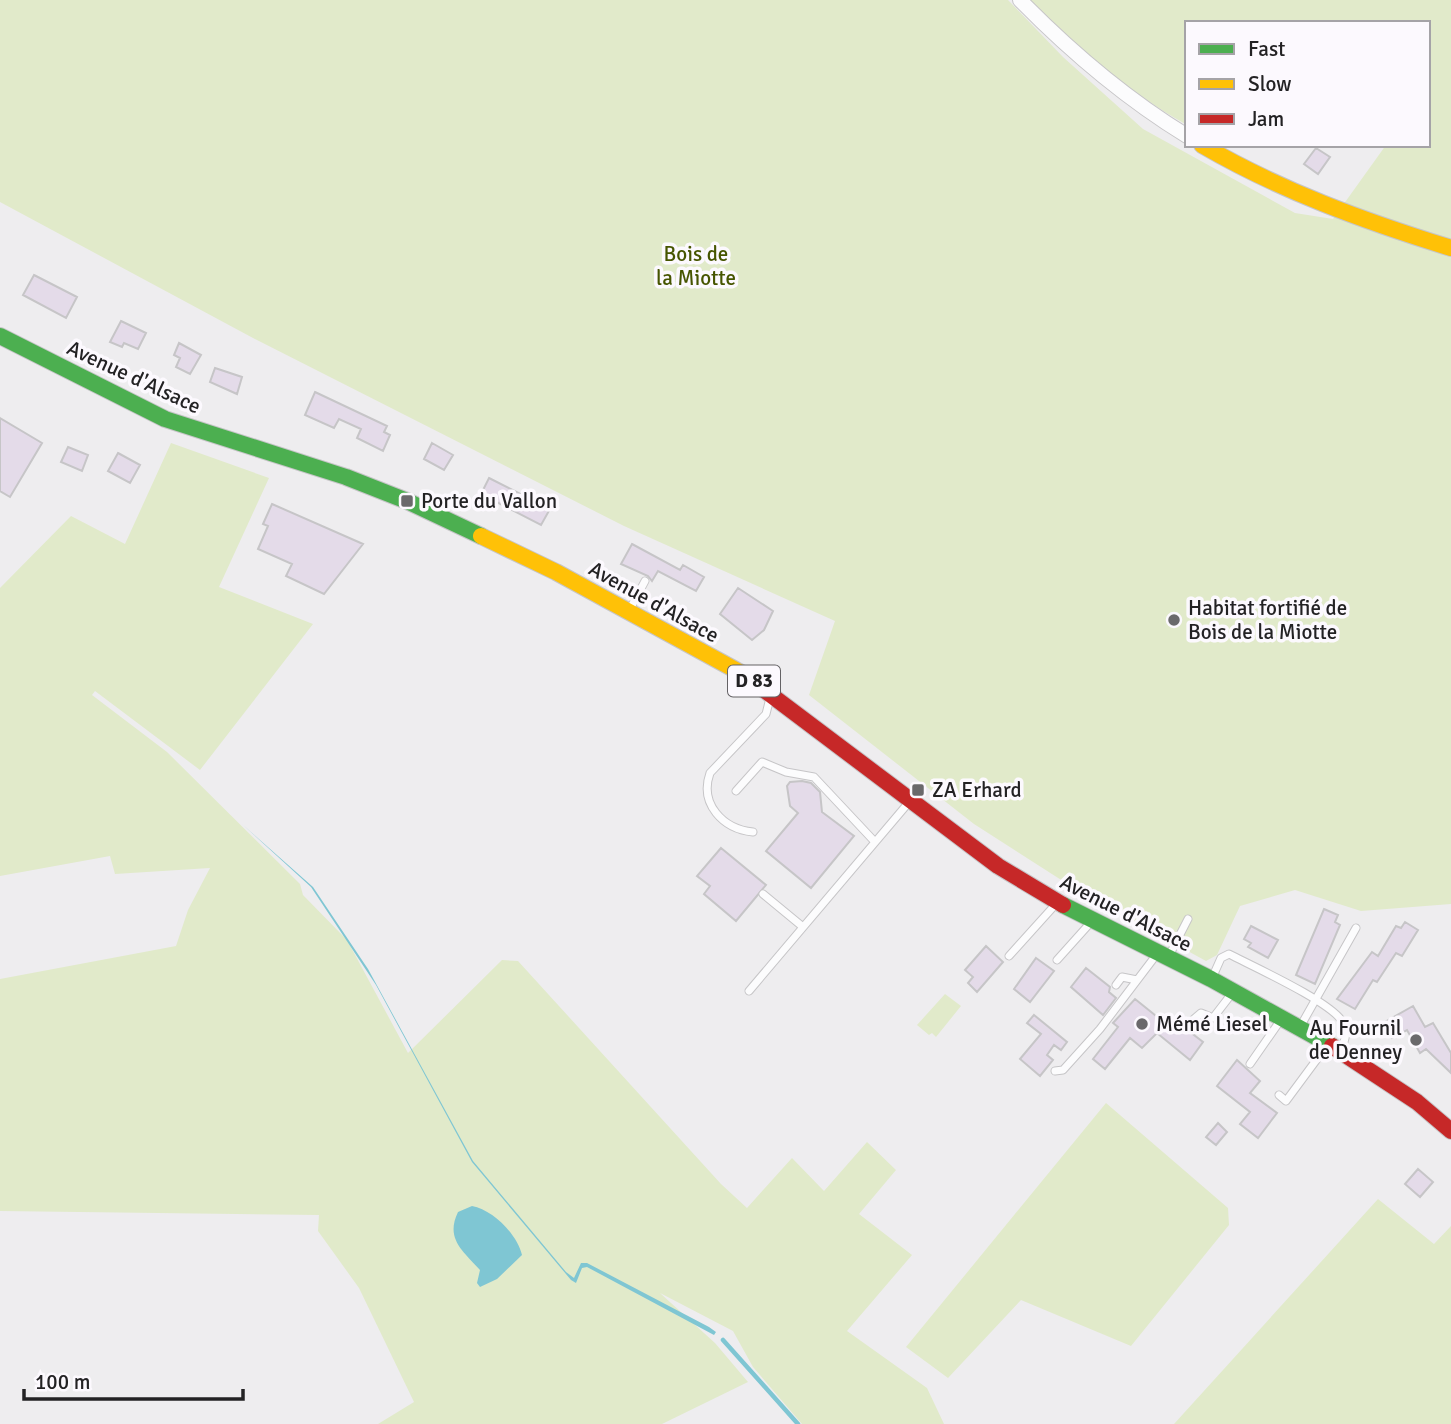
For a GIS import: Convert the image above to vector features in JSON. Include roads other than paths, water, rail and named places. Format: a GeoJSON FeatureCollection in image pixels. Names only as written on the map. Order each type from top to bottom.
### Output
{"type":"FeatureCollection","features":[{"type":"Feature","properties":{"kind":"main road"},"geometry":{"type":"LineString","coordinates":[[1205,147],[1239,169],[1348,215],[1451,248]]}},
{"type":"Feature","properties":{"kind":"main road","name":"Avenue d'Alsace"},"geometry":{"type":"LineString","coordinates":[[0,336],[165,419],[346,477],[407,501],[556,572],[628,611],[752,679],[998,866],[1058,902],[1300,1027],[1417,1102],[1451,1131]]}},
{"type":"Feature","properties":{"kind":"street"},"geometry":{"type":"LineString","coordinates":[[1020,0],[1069,49],[1143,109],[1185,135]]}},
{"type":"Feature","properties":{"kind":"lane"},"geometry":{"type":"LineString","coordinates":[[628,611],[645,581]]}},
{"type":"Feature","properties":{"kind":"lane"},"geometry":{"type":"LineString","coordinates":[[753,832],[740,831],[713,811],[707,782],[710,773],[766,714],[771,694]]}},
{"type":"Feature","properties":{"kind":"lane"},"geometry":{"type":"LineString","coordinates":[[736,791],[762,762],[786,772],[814,777],[875,842]]}},
{"type":"Feature","properties":{"kind":"lane"},"geometry":{"type":"LineString","coordinates":[[749,991],[910,800]]}},
{"type":"Feature","properties":{"kind":"lane"},"geometry":{"type":"LineString","coordinates":[[763,894],[803,927]]}},
{"type":"Feature","properties":{"kind":"lane"},"geometry":{"type":"LineString","coordinates":[[1009,956],[1058,902]]}},
{"type":"Feature","properties":{"kind":"lane"},"geometry":{"type":"LineString","coordinates":[[1055,1071],[1063,1070],[1100,1029],[1137,980],[1163,956],[1188,919]]}},
{"type":"Feature","properties":{"kind":"lane"},"geometry":{"type":"LineString","coordinates":[[1057,960],[1092,920]]}},
{"type":"Feature","properties":{"kind":"lane"},"geometry":{"type":"LineString","coordinates":[[1300,1027],[1356,928]]}},
{"type":"Feature","properties":{"kind":"lane"},"geometry":{"type":"LineString","coordinates":[[1211,979],[1221,958],[1229,954],[1317,1001],[1337,1014],[1344,1024],[1346,1038],[1334,1047],[1286,1101],[1279,1096]]}},
{"type":"Feature","properties":{"kind":"lane"},"geometry":{"type":"LineString","coordinates":[[1116,985],[1122,977],[1137,980]]}},
{"type":"Feature","properties":{"kind":"lane"},"geometry":{"type":"LineString","coordinates":[[1188,1024],[1201,1013],[1213,1018],[1233,991]]}},
{"type":"Feature","properties":{"kind":"lane"},"geometry":{"type":"LineString","coordinates":[[1250,1064],[1283,1018]]}},
{"type":"Feature","properties":{"kind":"water"},"geometry":{"type":"Polygon","coordinates":[[[242,824],[313,887],[368,969],[473,1161],[566,1272],[574,1278],[581,1263],[587,1263],[709,1327],[716,1332],[714,1335],[587,1267],[582,1268],[576,1283],[571,1280],[472,1162],[376,985],[311,887],[242,824]]]}},
{"type":"Feature","properties":{"kind":"water"},"geometry":{"type":"Polygon","coordinates":[[[472,1206],[488,1212],[503,1224],[515,1239],[522,1255],[497,1279],[480,1287],[477,1283],[480,1270],[458,1244],[454,1230],[458,1212],[472,1206]]]}},
{"type":"Feature","properties":{"kind":"waterway"},"geometry":{"type":"LineString","coordinates":[[723,1340],[798,1424]]}},
{"type":"Feature","properties":{"kind":"place","name":"Porte du Vallon"},"geometry":{"type":"Point","coordinates":[407,501]}},
{"type":"Feature","properties":{"kind":"place","name":"Habitat fortifié de Bois de la Miotte"},"geometry":{"type":"Point","coordinates":[1174,620]}},
{"type":"Feature","properties":{"kind":"place","name":"ZA Erhard"},"geometry":{"type":"Point","coordinates":[918,790]}},
{"type":"Feature","properties":{"kind":"place","name":"Mémé Liesel"},"geometry":{"type":"Point","coordinates":[1142,1024]}},
{"type":"Feature","properties":{"kind":"place","name":"Au Fournil de Denney"},"geometry":{"type":"Point","coordinates":[1416,1040]}},
{"type":"Feature","properties":{"kind":"park label","name":"Bois de la Miotte"},"geometry":{"type":"Point","coordinates":[696,266]}}]}
